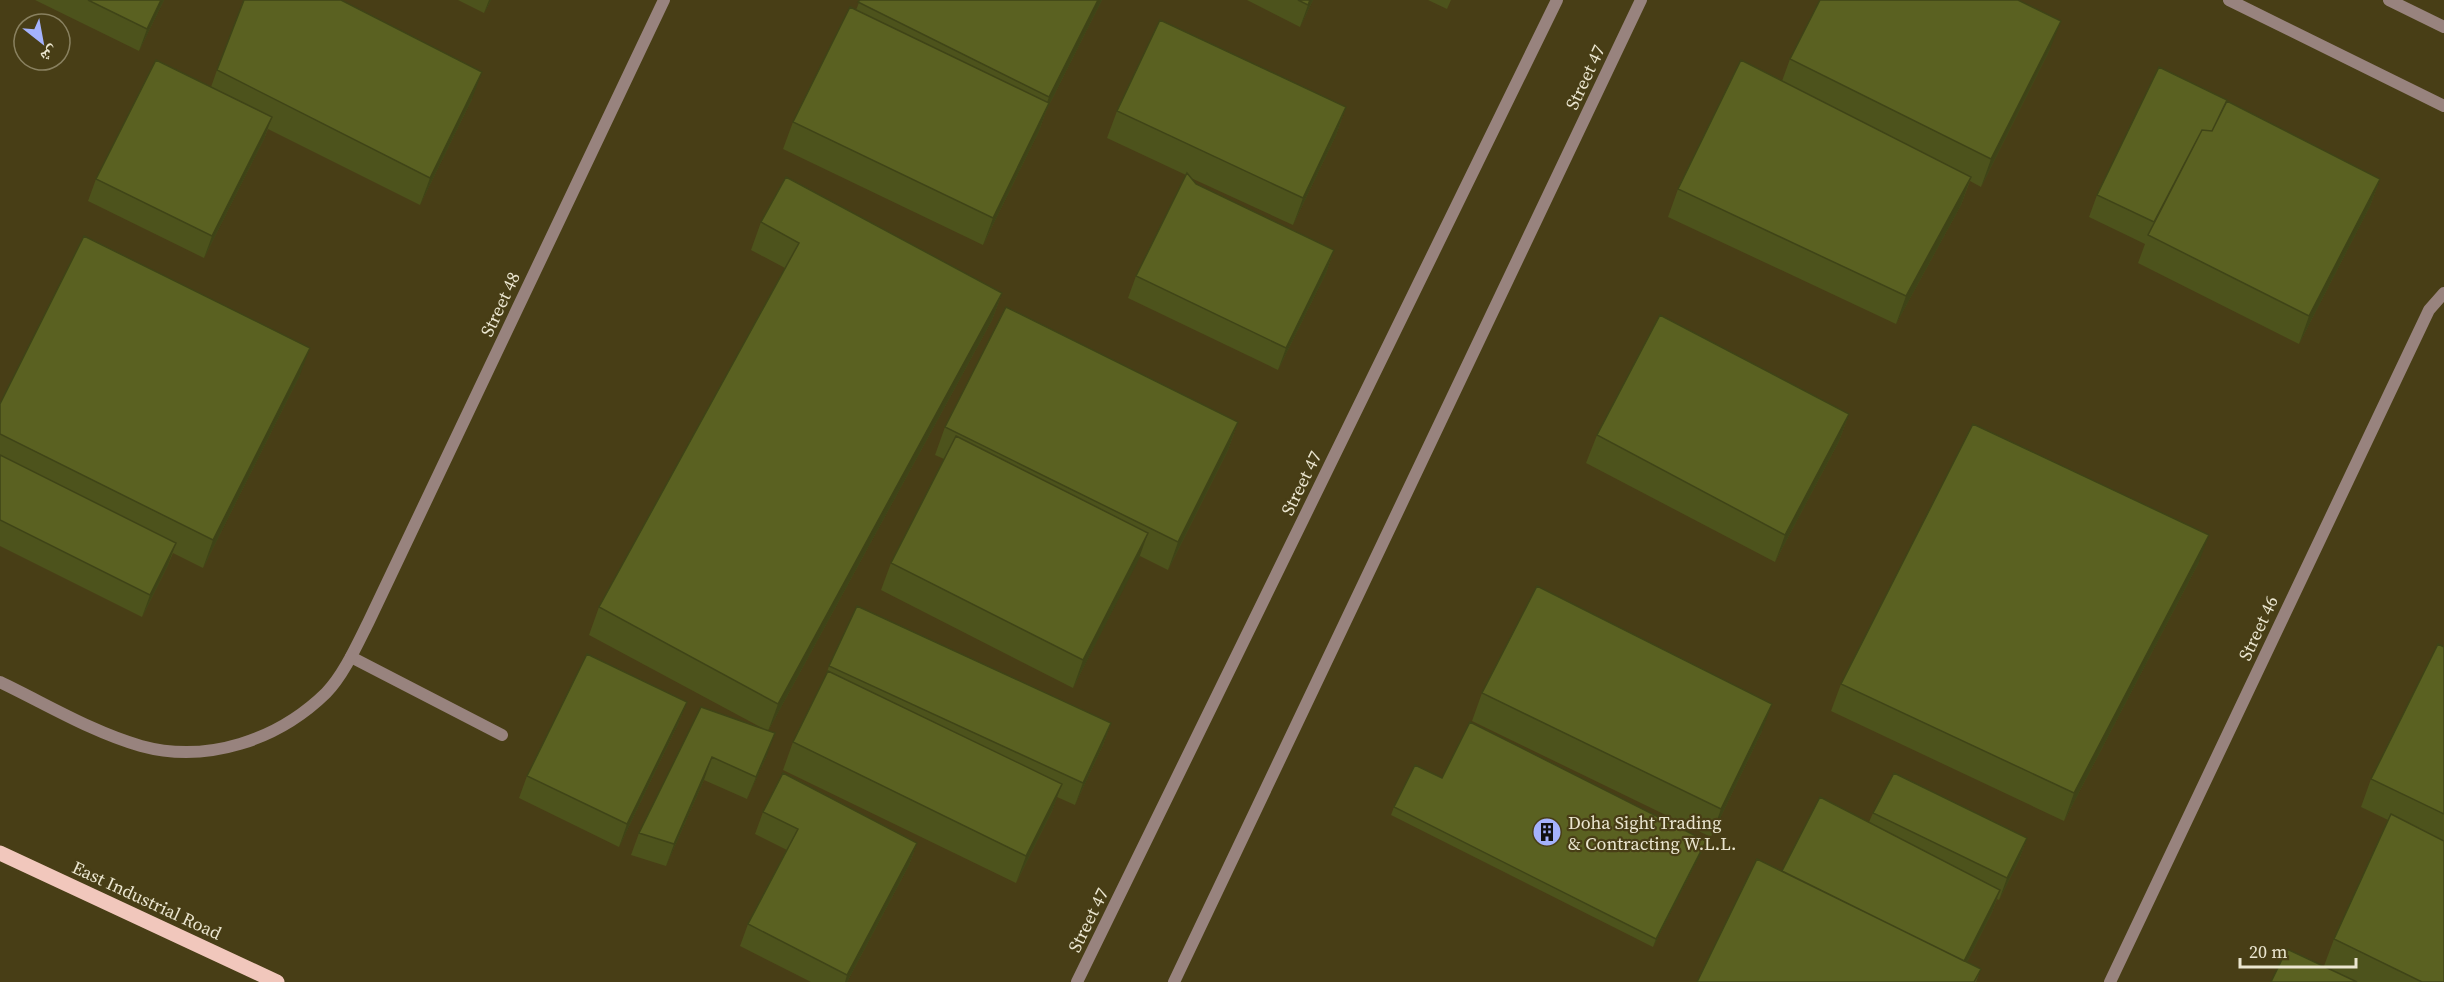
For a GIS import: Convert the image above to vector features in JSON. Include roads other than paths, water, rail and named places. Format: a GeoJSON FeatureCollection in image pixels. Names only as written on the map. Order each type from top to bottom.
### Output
{"type":"FeatureCollection","features":[{"type":"Feature","properties":{"kind":"main road","name":"East Industrial Road"},"geometry":{"type":"LineString","coordinates":[[0,853],[277,982]]}},
{"type":"Feature","properties":{"kind":"street","name":"Street 48"},"geometry":{"type":"LineString","coordinates":[[351,657],[664,0]]}},
{"type":"Feature","properties":{"kind":"street","name":"Street 47"},"geometry":{"type":"LineString","coordinates":[[1077,982],[1557,0]]}},
{"type":"Feature","properties":{"kind":"street","name":"Street 47"},"geometry":{"type":"LineString","coordinates":[[1174,982],[1641,0]]}},
{"type":"Feature","properties":{"kind":"street"},"geometry":{"type":"LineString","coordinates":[[2229,0],[2444,106]]}},
{"type":"Feature","properties":{"kind":"street"},"geometry":{"type":"LineString","coordinates":[[2389,0],[2444,27]]}},
{"type":"Feature","properties":{"kind":"street","name":"Street 46"},"geometry":{"type":"LineString","coordinates":[[2110,982],[2429,310],[2444,293]]}},
{"type":"Feature","properties":{"kind":"street"},"geometry":{"type":"LineString","coordinates":[[0,682],[105,732],[142,746],[182,752],[222,749],[261,738],[296,718],[327,692],[351,657],[502,735]]}},
{"type":"Feature","properties":{"kind":"place","name":"Doha Sight Trading & Contracting W.L.L."},"geometry":{"type":"Point","coordinates":[1547,832]}}]}
